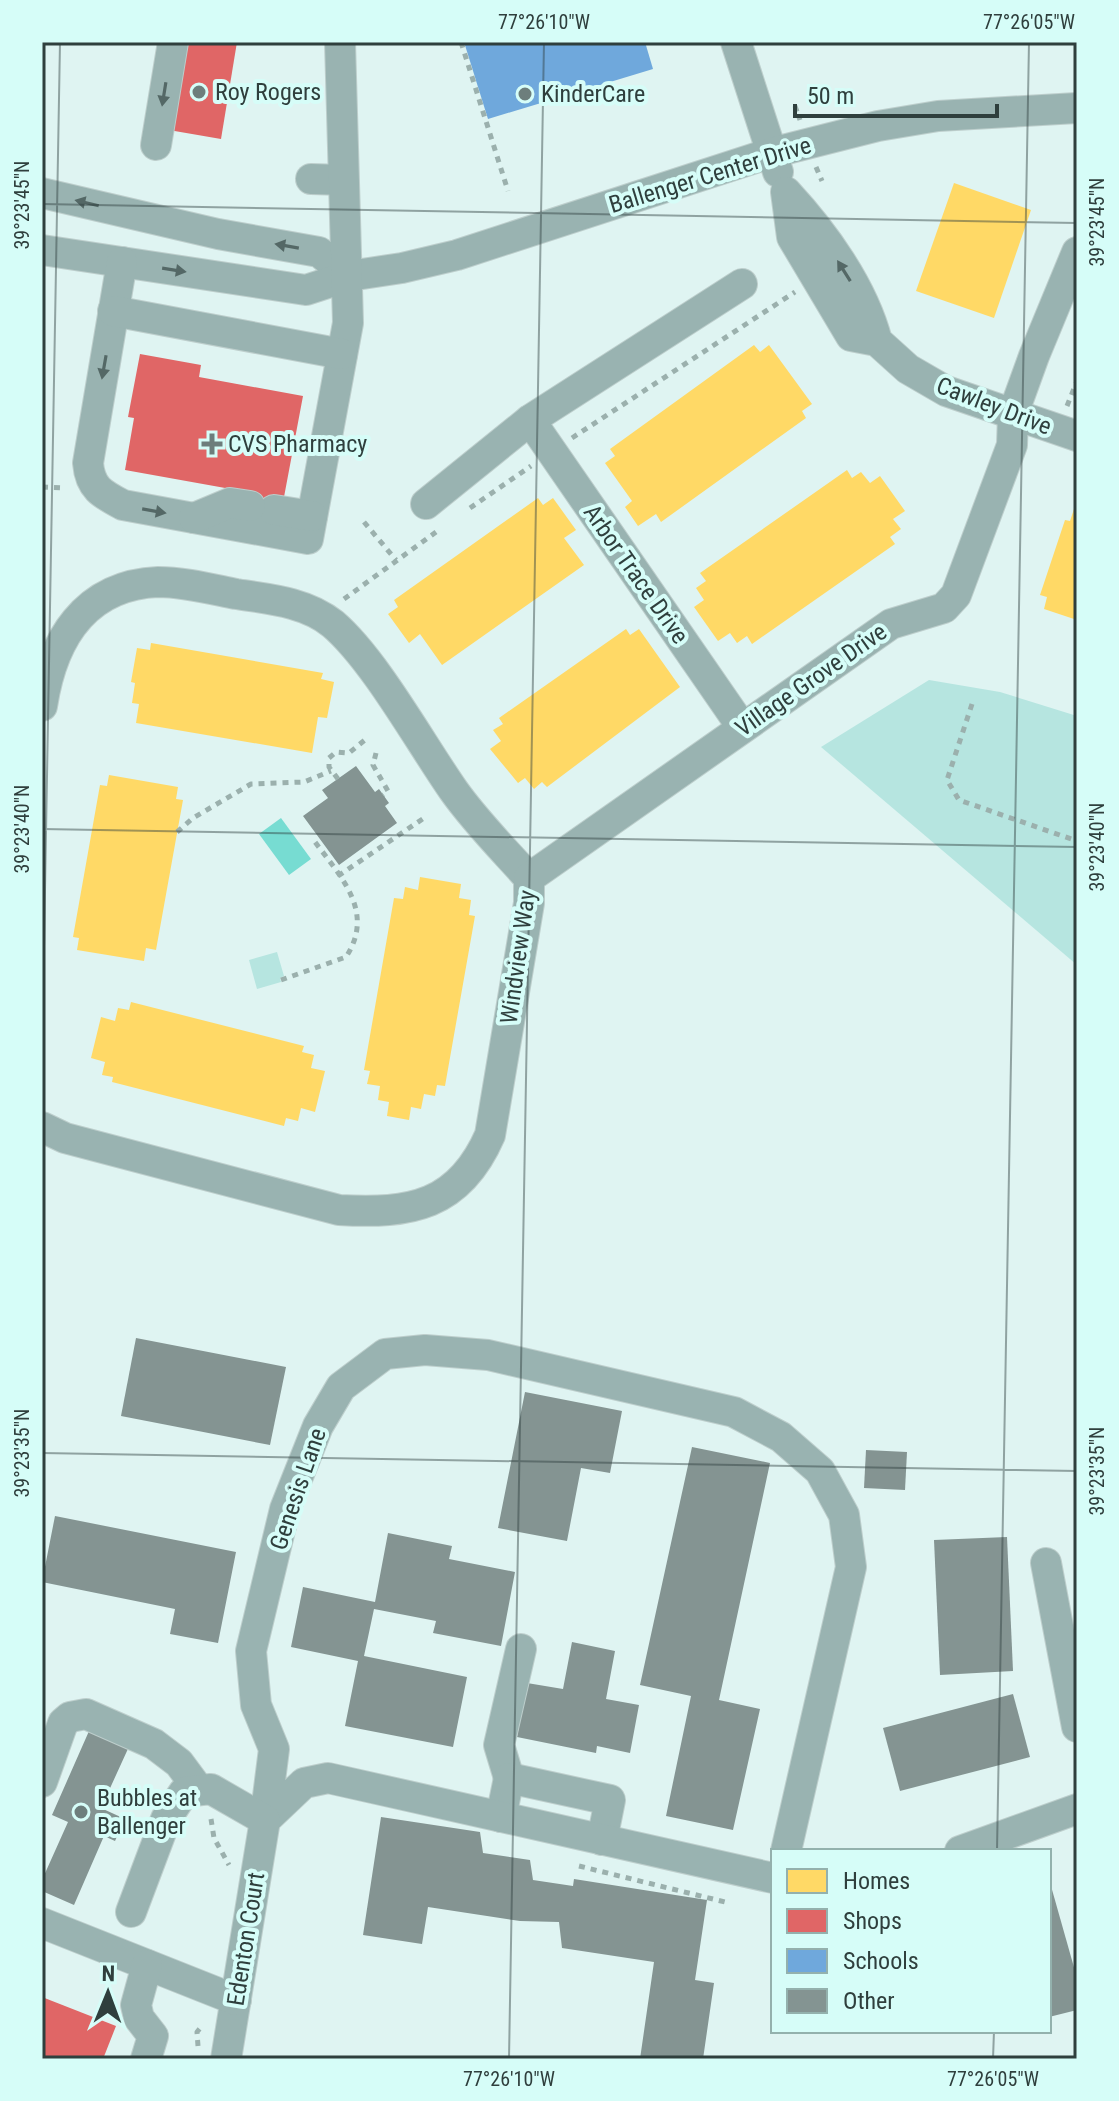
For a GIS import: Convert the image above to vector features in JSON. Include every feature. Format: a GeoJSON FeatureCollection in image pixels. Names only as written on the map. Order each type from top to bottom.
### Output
{"type":"FeatureCollection","features":[{"type":"Feature","properties":{"kind":"street"},"geometry":{"type":"LineString","coordinates":[[156,145],[173,42]]}},
{"type":"Feature","properties":{"kind":"street"},"geometry":{"type":"LineString","coordinates":[[122,262],[88,463],[89,477],[98,492],[123,505],[308,539],[348,323],[340,42]]}},
{"type":"Feature","properties":{"kind":"street","name":"Cawley Drive"},"geometry":{"type":"LineString","coordinates":[[746,45],[771,153],[786,192],[812,220],[869,312],[877,341],[908,369],[946,391],[1077,436]]}},
{"type":"Feature","properties":{"kind":"street","name":"Ballenger Center Drive"},"geometry":{"type":"LineString","coordinates":[[42,250],[306,290],[349,276],[457,255],[771,153],[938,116],[1077,108]]}},
{"type":"Feature","properties":{"kind":"street"},"geometry":{"type":"LineString","coordinates":[[311,179],[343,180]]}},
{"type":"Feature","properties":{"kind":"street"},"geometry":{"type":"LineString","coordinates":[[42,193],[218,234],[319,252],[349,276]]}},
{"type":"Feature","properties":{"kind":"street","name":"Village Grove Drive"},"geometry":{"type":"LineString","coordinates":[[529,878],[891,624],[944,608],[956,595],[1012,445],[1013,414],[1077,252]]}},
{"type":"Feature","properties":{"kind":"street"},"geometry":{"type":"LineString","coordinates":[[426,504],[530,420],[742,284]]}},
{"type":"Feature","properties":{"kind":"street"},"geometry":{"type":"LineString","coordinates":[[113,311],[342,354]]}},
{"type":"Feature","properties":{"kind":"street","name":"Arbor Trace Drive"},"geometry":{"type":"LineString","coordinates":[[530,420],[742,727]]}},
{"type":"Feature","properties":{"kind":"street"},"geometry":{"type":"LineString","coordinates":[[194,518],[230,503],[312,516]]}},
{"type":"Feature","properties":{"kind":"street","name":"Windview Way"},"geometry":{"type":"LineString","coordinates":[[42,706],[47,670],[65,633],[83,613],[118,591],[144,584],[172,583],[299,606],[328,620],[344,634],[457,795],[529,878],[529,903],[490,1135],[475,1167],[453,1191],[430,1201],[384,1210],[339,1210],[65,1138],[42,1127]]}},
{"type":"Feature","properties":{"kind":"street","name":"Genesis Lane"},"geometry":{"type":"LineString","coordinates":[[265,1820],[274,1749],[256,1705],[251,1651],[285,1509],[318,1426],[341,1387],[385,1354],[425,1350],[488,1355],[734,1412],[781,1437],[820,1471],[844,1515],[851,1567],[786,1849]]}},
{"type":"Feature","properties":{"kind":"street"},"geometry":{"type":"LineString","coordinates":[[1046,1563],[1077,1727]]}},
{"type":"Feature","properties":{"kind":"street"},"geometry":{"type":"LineString","coordinates":[[501,1817],[509,1778],[499,1745],[521,1649]]}},
{"type":"Feature","properties":{"kind":"street"},"geometry":{"type":"LineString","coordinates":[[42,1782],[63,1723],[70,1717],[86,1714],[154,1744],[179,1763],[208,1792],[265,1820],[304,1783],[328,1778],[771,1878]]}},
{"type":"Feature","properties":{"kind":"street"},"geometry":{"type":"LineString","coordinates":[[509,1778],[610,1800],[602,1840]]}},
{"type":"Feature","properties":{"kind":"street"},"geometry":{"type":"LineString","coordinates":[[131,1912],[166,1819],[184,1792],[208,1792]]}},
{"type":"Feature","properties":{"kind":"street"},"geometry":{"type":"LineString","coordinates":[[966,1849],[1077,1809]]}},
{"type":"Feature","properties":{"kind":"street","name":"Edenton Court"},"geometry":{"type":"LineString","coordinates":[[226,2059],[265,1820]]}},
{"type":"Feature","properties":{"kind":"street"},"geometry":{"type":"LineString","coordinates":[[42,1923],[236,2000]]}},
{"type":"Feature","properties":{"kind":"street"},"geometry":{"type":"LineString","coordinates":[[146,2059],[153,2036],[139,2018],[136,2005],[147,1965]]}},
{"type":"Feature","properties":{"kind":"path"},"geometry":{"type":"LineString","coordinates":[[461,42],[508,191]]}},
{"type":"Feature","properties":{"kind":"path"},"geometry":{"type":"LineString","coordinates":[[1069,405],[1077,381]]}},
{"type":"Feature","properties":{"kind":"path"},"geometry":{"type":"LineString","coordinates":[[364,522],[396,560]]}},
{"type":"Feature","properties":{"kind":"path"},"geometry":{"type":"LineString","coordinates":[[972,704],[947,780],[950,791],[959,800],[1077,841]]}},
{"type":"Feature","properties":{"kind":"path"},"geometry":{"type":"LineString","coordinates":[[338,779],[328,762],[333,754],[349,753],[366,739]]}},
{"type":"Feature","properties":{"kind":"path"},"geometry":{"type":"LineString","coordinates":[[376,753],[371,761],[388,791],[383,795]]}},
{"type":"Feature","properties":{"kind":"path"},"geometry":{"type":"LineString","coordinates":[[177,832],[205,810],[251,784],[304,782],[331,771]]}},
{"type":"Feature","properties":{"kind":"path"},"geometry":{"type":"LineString","coordinates":[[338,876],[424,818]]}},
{"type":"Feature","properties":{"kind":"path"},"geometry":{"type":"LineString","coordinates":[[281,980],[340,961],[350,951],[360,922],[359,914],[338,876],[312,838]]}},
{"type":"Feature","properties":{"kind":"path"},"geometry":{"type":"LineString","coordinates":[[208,1792],[211,1827],[233,1873]]}},
{"type":"Feature","properties":{"kind":"path"},"geometry":{"type":"LineString","coordinates":[[572,1865],[729,1903]]}},
{"type":"Feature","properties":{"kind":"shaded area"},"geometry":{"type":"Polygon","coordinates":[[[929,680],[1000,692],[1077,716],[1077,965],[821,747],[929,680]]]}},
{"type":"Feature","properties":{"kind":"shaded area"},"geometry":{"type":"Polygon","coordinates":[[[277,952],[284,976],[280,978],[281,982],[257,989],[249,960],[277,952]]]}},
{"type":"Feature","properties":{"kind":"water"},"geometry":{"type":"Polygon","coordinates":[[[281,818],[311,859],[289,875],[259,834],[281,818]]]}},
{"type":"Feature","properties":{"kind":"building: Homes"},"geometry":{"type":"Polygon","coordinates":[[[954,183],[1031,210],[994,318],[916,291],[954,183]]]}},
{"type":"Feature","properties":{"kind":"building: Homes"},"geometry":{"type":"Polygon","coordinates":[[[754,345],[760,352],[769,345],[812,404],[802,411],[806,418],[661,522],[656,514],[638,526],[625,507],[632,501],[605,463],[615,456],[610,449],[754,345]]]}},
{"type":"Feature","properties":{"kind":"building: Homes"},"geometry":{"type":"Polygon","coordinates":[[[847,470],[852,478],[861,472],[870,483],[880,476],[905,511],[893,519],[901,529],[890,537],[895,544],[752,644],[747,636],[737,643],[730,633],[718,641],[694,607],[704,600],[696,588],[706,581],[700,573],[847,470]]]}},
{"type":"Feature","properties":{"kind":"building: Homes"},"geometry":{"type":"Polygon","coordinates":[[[538,498],[543,505],[553,498],[576,530],[564,538],[584,565],[442,665],[420,634],[409,643],[388,614],[398,607],[394,600],[538,498]]]}},
{"type":"Feature","properties":{"kind":"building: Homes"},"geometry":{"type":"Polygon","coordinates":[[[1074,509],[1077,511],[1077,620],[1044,609],[1047,597],[1040,595],[1065,520],[1070,521],[1074,509]]]}},
{"type":"Feature","properties":{"kind":"building: Homes"},"geometry":{"type":"Polygon","coordinates":[[[626,629],[630,635],[639,629],[680,687],[547,787],[542,782],[534,789],[525,778],[518,783],[490,749],[501,741],[493,730],[503,724],[499,718],[626,629]]]}},
{"type":"Feature","properties":{"kind":"building: Homes"},"geometry":{"type":"Polygon","coordinates":[[[151,643],[323,673],[321,679],[334,682],[327,718],[318,717],[312,753],[136,723],[139,704],[132,703],[135,683],[131,682],[137,648],[150,650],[151,643]]]}},
{"type":"Feature","properties":{"kind":"building: Homes"},"geometry":{"type":"Polygon","coordinates":[[[109,775],[178,787],[176,799],[183,800],[156,950],[146,948],[144,961],[77,950],[79,938],[73,937],[100,785],[107,786],[109,775]]]}},
{"type":"Feature","properties":{"kind":"building: Homes"},"geometry":{"type":"Polygon","coordinates":[[[420,877],[461,884],[459,898],[471,900],[469,915],[475,916],[445,1086],[437,1085],[435,1096],[424,1094],[421,1109],[411,1107],[409,1120],[387,1116],[389,1102],[378,1100],[380,1086],[367,1084],[370,1071],[364,1070],[394,898],[403,899],[405,887],[418,890],[420,877]]]}},
{"type":"Feature","properties":{"kind":"building: Homes"},"geometry":{"type":"Polygon","coordinates":[[[131,1002],[304,1046],[302,1052],[314,1055],[311,1068],[325,1071],[315,1112],[301,1108],[298,1121],[286,1118],[284,1126],[112,1082],[113,1077],[102,1075],[105,1062],[91,1058],[101,1017],[115,1021],[118,1008],[129,1010],[131,1002]]]}},
{"type":"Feature","properties":{"kind":"building: Shops","name":"Roy Rogers"},"geometry":{"type":"Polygon","coordinates":[[[183,42],[237,42],[221,139],[163,129],[183,42]]]}},
{"type":"Feature","properties":{"kind":"building: Shops","name":"CVS Pharmacy"},"geometry":{"type":"Polygon","coordinates":[[[140,354],[201,365],[199,377],[303,396],[284,497],[277,495],[272,521],[253,493],[125,470],[134,418],[128,417],[140,354]]]}},
{"type":"Feature","properties":{"kind":"building: Shops"},"geometry":{"type":"Polygon","coordinates":[[[42,1997],[116,2026],[103,2059],[42,2059],[42,1997]]]}},
{"type":"Feature","properties":{"kind":"building: Schools","name":"KinderCare"},"geometry":{"type":"Polygon","coordinates":[[[464,42],[645,42],[653,69],[488,119],[464,42]]]}},
{"type":"Feature","properties":{"kind":"building: Other"},"geometry":{"type":"Polygon","coordinates":[[[356,766],[375,792],[379,789],[389,803],[385,806],[397,823],[339,865],[303,816],[328,798],[322,790],[356,766]]]}},
{"type":"Feature","properties":{"kind":"building: Other"},"geometry":{"type":"Polygon","coordinates":[[[136,1338],[286,1367],[270,1445],[121,1416],[136,1338]]]}},
{"type":"Feature","properties":{"kind":"building: Other"},"geometry":{"type":"Polygon","coordinates":[[[525,1392],[622,1411],[610,1473],[581,1468],[567,1541],[498,1528],[525,1392]]]}},
{"type":"Feature","properties":{"kind":"building: Other"},"geometry":{"type":"Polygon","coordinates":[[[692,1447],[770,1463],[719,1700],[760,1709],[733,1830],[666,1816],[691,1696],[640,1685],[692,1447]]]}},
{"type":"Feature","properties":{"kind":"building: Other"},"geometry":{"type":"Polygon","coordinates":[[[866,1450],[907,1452],[905,1490],[864,1488],[866,1450]]]}},
{"type":"Feature","properties":{"kind":"building: Other"},"geometry":{"type":"Polygon","coordinates":[[[55,1516],[236,1552],[218,1643],[170,1634],[175,1609],[42,1582],[55,1516]]]}},
{"type":"Feature","properties":{"kind":"building: Other"},"geometry":{"type":"Polygon","coordinates":[[[388,1533],[452,1546],[449,1559],[515,1572],[501,1646],[433,1633],[436,1621],[374,1609],[364,1656],[467,1677],[453,1747],[345,1726],[358,1661],[291,1647],[303,1587],[375,1602],[388,1533]]]}},
{"type":"Feature","properties":{"kind":"building: Other"},"geometry":{"type":"Polygon","coordinates":[[[1007,1537],[1013,1671],[940,1675],[934,1540],[1007,1537]]]}},
{"type":"Feature","properties":{"kind":"building: Other"},"geometry":{"type":"Polygon","coordinates":[[[572,1642],[615,1651],[606,1699],[639,1705],[630,1753],[597,1746],[596,1753],[517,1737],[527,1683],[563,1689],[572,1642]]]}},
{"type":"Feature","properties":{"kind":"building: Other"},"geometry":{"type":"Polygon","coordinates":[[[1013,1694],[1030,1757],[900,1791],[883,1728],[1013,1694]]]}},
{"type":"Feature","properties":{"kind":"building: Other","name":"Bubbles at Ballenger"},"geometry":{"type":"Polygon","coordinates":[[[93,1722],[132,1740],[101,1808],[125,1819],[115,1841],[104,1836],[74,1905],[42,1891],[42,1880],[68,1822],[52,1815],[93,1722]]]}},
{"type":"Feature","properties":{"kind":"building: Other"},"geometry":{"type":"Polygon","coordinates":[[[381,1817],[480,1832],[483,1853],[530,1860],[533,1880],[573,1886],[574,1879],[707,1900],[695,1980],[714,1983],[703,2059],[640,2059],[654,1962],[562,1948],[559,1922],[520,1921],[428,1907],[422,1944],[363,1935],[381,1817]]]}},
{"type":"Feature","properties":{"kind":"building: Other"},"geometry":{"type":"Polygon","coordinates":[[[1051,1886],[1077,1978],[1077,2010],[1051,2016],[1051,1886]]]}},
{"type":"Feature","properties":{"kind":"place","name":"Roy Rogers"},"geometry":{"type":"Point","coordinates":[199,92]}},
{"type":"Feature","properties":{"kind":"place","name":"KinderCare"},"geometry":{"type":"Point","coordinates":[525,94]}},
{"type":"Feature","properties":{"kind":"place","name":"CVS Pharmacy"},"geometry":{"type":"Point","coordinates":[212,444]}},
{"type":"Feature","properties":{"kind":"place","name":"Bubbles at Ballenger"},"geometry":{"type":"Point","coordinates":[81,1812]}}]}
